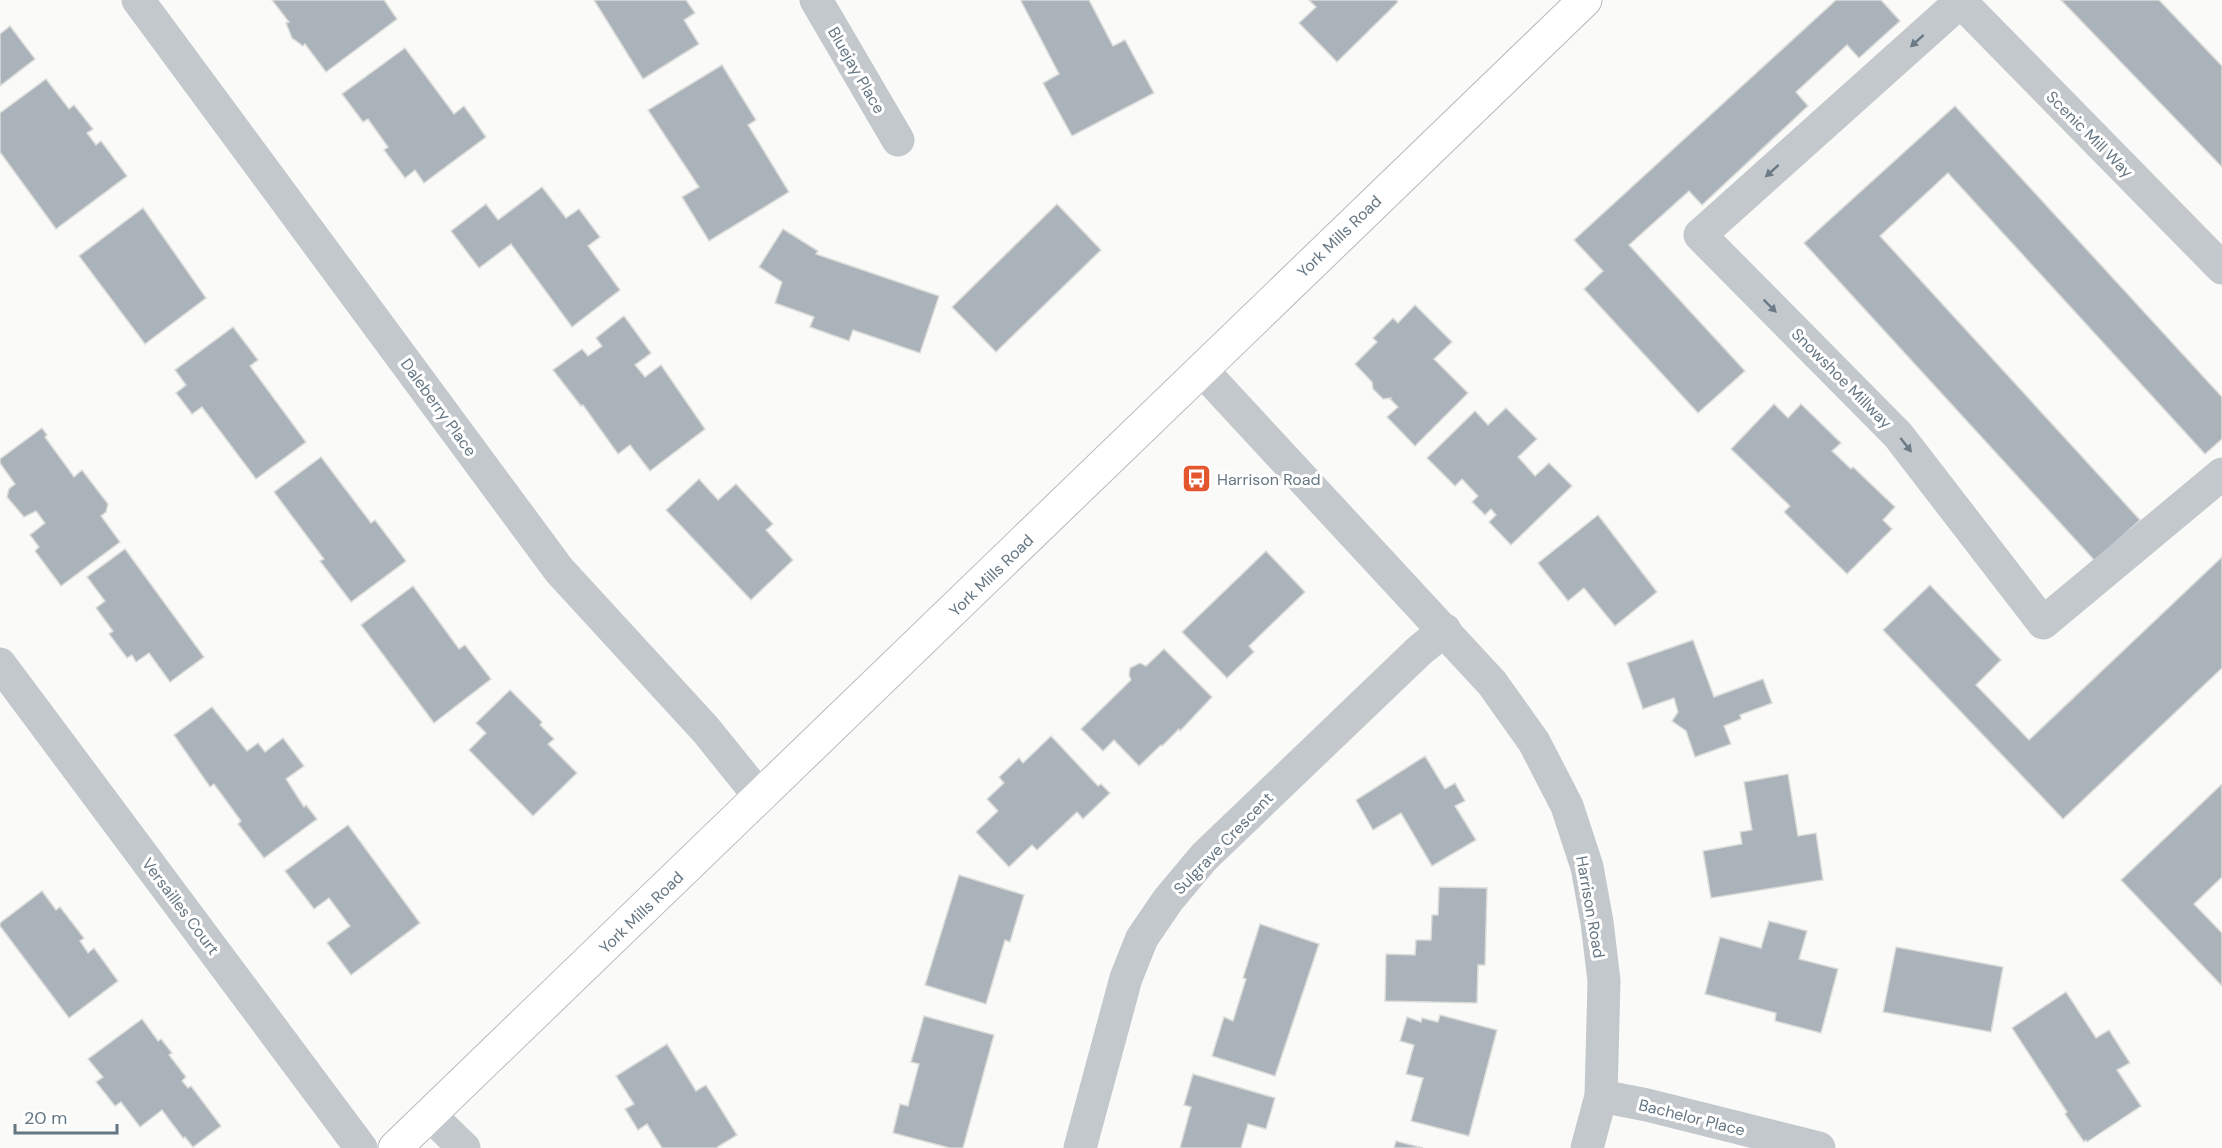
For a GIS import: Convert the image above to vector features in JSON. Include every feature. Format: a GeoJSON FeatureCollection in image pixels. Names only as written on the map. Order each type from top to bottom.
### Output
{"type":"FeatureCollection","features":[{"type":"Feature","properties":{"kind":"main road","name":"York Mills Road"},"geometry":{"type":"LineString","coordinates":[[395,1148],[1015,552],[1201,369],[1583,1]]}},
{"type":"Feature","properties":{"kind":"street","name":"Daleberry Place"},"geometry":{"type":"LineString","coordinates":[[138,0],[559,570],[706,730],[760,797]]}},
{"type":"Feature","properties":{"kind":"street","name":"Bluejay Place"},"geometry":{"type":"LineString","coordinates":[[816,0],[898,140]]}},
{"type":"Feature","properties":{"kind":"street","name":"Scenic Mill Way"},"geometry":{"type":"LineString","coordinates":[[1959,1],[2222,268]]}},
{"type":"Feature","properties":{"kind":"street","name":"Snowshoe Millway"},"geometry":{"type":"LineString","coordinates":[[1959,1],[1700,235],[1898,435],[2043,623],[2222,474]]}},
{"type":"Feature","properties":{"kind":"street","name":"Harrison Road"},"geometry":{"type":"LineString","coordinates":[[1201,369],[1492,683],[1534,742],[1567,806],[1587,867],[1604,981],[1600,1096],[1587,1148]]}},
{"type":"Feature","properties":{"kind":"street","name":"Sulgrave Crescent"},"geometry":{"type":"LineString","coordinates":[[1080,1148],[1126,978],[1142,938],[1168,900],[1204,857],[1420,650],[1445,630]]}},
{"type":"Feature","properties":{"kind":"street","name":"Versailles Court"},"geometry":{"type":"LineString","coordinates":[[0,664],[361,1148]]}},
{"type":"Feature","properties":{"kind":"street","name":"Bachelor Place"},"geometry":{"type":"LineString","coordinates":[[1600,1096],[1647,1105],[1819,1148]]}},
{"type":"Feature","properties":{"kind":"street"},"geometry":{"type":"LineString","coordinates":[[430,1115],[464,1148]]}},
{"type":"Feature","properties":{"kind":"building"},"geometry":{"type":"Polygon","coordinates":[[[272,0],[384,0],[397,19],[326,72],[305,44],[303,46],[292,38],[286,23],[289,22],[272,0]]]}},
{"type":"Feature","properties":{"kind":"building"},"geometry":{"type":"Polygon","coordinates":[[[594,0],[686,0],[695,13],[684,20],[699,44],[643,79],[594,0]]]}},
{"type":"Feature","properties":{"kind":"building"},"geometry":{"type":"Polygon","coordinates":[[[1022,0],[1089,0],[1113,46],[1125,40],[1154,93],[1072,136],[1043,83],[1059,74],[1022,0]]]}},
{"type":"Feature","properties":{"kind":"building"},"geometry":{"type":"Polygon","coordinates":[[[1309,0],[1396,0],[1398,2],[1337,62],[1299,23],[1316,7],[1309,0]]]}},
{"type":"Feature","properties":{"kind":"building"},"geometry":{"type":"Polygon","coordinates":[[[1836,0],[1881,0],[1900,21],[1859,58],[1847,45],[1796,92],[1808,106],[1702,205],[1689,191],[1629,245],[1745,371],[1698,413],[1584,289],[1603,271],[1574,240],[1836,0]]]}},
{"type":"Feature","properties":{"kind":"building"},"geometry":{"type":"Polygon","coordinates":[[[2061,0],[2159,0],[2222,66],[2222,167],[2061,0]]]}},
{"type":"Feature","properties":{"kind":"building"},"geometry":{"type":"Polygon","coordinates":[[[10,26],[35,59],[0,86],[0,34],[10,26]]]}},
{"type":"Feature","properties":{"kind":"building"},"geometry":{"type":"Polygon","coordinates":[[[405,48],[454,114],[464,106],[486,137],[424,183],[415,170],[405,178],[384,150],[388,147],[368,119],[363,122],[342,94],[405,48]]]}},
{"type":"Feature","properties":{"kind":"building"},"geometry":{"type":"Polygon","coordinates":[[[722,65],[756,120],[748,125],[789,192],[709,241],[682,197],[699,187],[648,110],[722,65]]]}},
{"type":"Feature","properties":{"kind":"building"},"geometry":{"type":"Polygon","coordinates":[[[46,79],[69,109],[74,105],[93,129],[87,133],[96,145],[101,141],[127,176],[56,229],[0,152],[0,113],[46,79]]]}},
{"type":"Feature","properties":{"kind":"building"},"geometry":{"type":"Polygon","coordinates":[[[1955,106],[2222,397],[2222,439],[2205,454],[1948,173],[1880,236],[2140,520],[2095,561],[1804,243],[1955,106]]]}},
{"type":"Feature","properties":{"kind":"building"},"geometry":{"type":"Polygon","coordinates":[[[542,187],[566,218],[579,209],[600,237],[588,246],[620,290],[572,327],[511,244],[479,268],[451,231],[486,204],[498,220],[542,187]]]}},
{"type":"Feature","properties":{"kind":"building"},"geometry":{"type":"Polygon","coordinates":[[[1057,204],[1101,250],[996,352],[952,307],[1057,204]]]}},
{"type":"Feature","properties":{"kind":"building"},"geometry":{"type":"Polygon","coordinates":[[[143,208],[206,298],[145,344],[79,256],[143,208]]]}},
{"type":"Feature","properties":{"kind":"building"},"geometry":{"type":"Polygon","coordinates":[[[783,229],[818,251],[816,254],[939,296],[920,353],[853,330],[849,341],[810,327],[814,317],[775,303],[782,282],[759,267],[783,229]]]}},
{"type":"Feature","properties":{"kind":"building"},"geometry":{"type":"Polygon","coordinates":[[[1415,305],[1452,342],[1434,359],[1468,393],[1415,446],[1387,417],[1398,407],[1391,398],[1383,399],[1373,389],[1372,382],[1355,364],[1377,342],[1373,338],[1393,318],[1398,323],[1415,305]]]}},
{"type":"Feature","properties":{"kind":"building"},"geometry":{"type":"Polygon","coordinates":[[[624,316],[651,353],[635,365],[645,377],[661,365],[705,429],[650,471],[630,445],[618,454],[583,405],[581,406],[553,370],[582,349],[588,356],[602,346],[596,338],[624,316]]]}},
{"type":"Feature","properties":{"kind":"building"},"geometry":{"type":"Polygon","coordinates":[[[233,327],[258,360],[250,366],[306,442],[256,479],[202,407],[192,414],[176,393],[186,385],[175,370],[233,327]]]}},
{"type":"Feature","properties":{"kind":"building"},"geometry":{"type":"Polygon","coordinates":[[[1774,404],[1788,418],[1801,404],[1841,443],[1832,451],[1851,469],[1853,467],[1895,507],[1883,520],[1892,529],[1847,574],[1784,512],[1790,506],[1731,449],[1774,404]]]}},
{"type":"Feature","properties":{"kind":"building"},"geometry":{"type":"Polygon","coordinates":[[[1506,408],[1537,439],[1518,457],[1535,476],[1549,463],[1572,486],[1511,545],[1489,522],[1496,515],[1491,509],[1485,515],[1472,502],[1478,496],[1462,479],[1455,486],[1427,458],[1475,411],[1488,425],[1506,408]]]}},
{"type":"Feature","properties":{"kind":"building"},"geometry":{"type":"Polygon","coordinates":[[[42,428],[47,435],[45,437],[74,477],[82,470],[108,504],[106,512],[101,516],[120,542],[61,586],[35,551],[39,547],[30,535],[45,523],[36,511],[24,517],[7,497],[9,489],[15,484],[0,463],[0,459],[42,428]]]}},
{"type":"Feature","properties":{"kind":"building"},"geometry":{"type":"Polygon","coordinates":[[[321,457],[371,523],[375,520],[406,561],[351,602],[320,561],[324,559],[274,492],[321,457]]]}},
{"type":"Feature","properties":{"kind":"building"},"geometry":{"type":"Polygon","coordinates":[[[699,479],[718,500],[736,484],[773,524],[766,530],[793,560],[751,600],[666,510],[699,479]]]}},
{"type":"Feature","properties":{"kind":"building"},"geometry":{"type":"Polygon","coordinates":[[[1598,515],[1657,592],[1615,626],[1584,588],[1568,601],[1538,563],[1598,515]]]}},
{"type":"Feature","properties":{"kind":"building"},"geometry":{"type":"Polygon","coordinates":[[[125,549],[204,657],[170,682],[149,653],[136,662],[132,655],[127,658],[109,634],[113,631],[96,608],[105,601],[87,577],[125,549]]]}},
{"type":"Feature","properties":{"kind":"building"},"geometry":{"type":"Polygon","coordinates":[[[1266,551],[1305,592],[1249,646],[1254,652],[1227,678],[1182,632],[1266,551]]]}},
{"type":"Feature","properties":{"kind":"building"},"geometry":{"type":"Polygon","coordinates":[[[2222,557],[2222,668],[2063,819],[1883,630],[1930,585],[2001,660],[1976,685],[2029,740],[2222,557]]]}},
{"type":"Feature","properties":{"kind":"building"},"geometry":{"type":"Polygon","coordinates":[[[413,586],[459,649],[465,645],[491,679],[434,723],[361,625],[413,586]]]}},
{"type":"Feature","properties":{"kind":"building"},"geometry":{"type":"Polygon","coordinates":[[[1693,640],[1714,697],[1763,679],[1772,703],[1740,715],[1741,719],[1724,726],[1731,744],[1695,757],[1686,731],[1672,721],[1678,712],[1674,698],[1643,709],[1627,663],[1693,640]]]}},
{"type":"Feature","properties":{"kind":"building"},"geometry":{"type":"Polygon","coordinates":[[[1164,649],[1212,697],[1180,731],[1179,729],[1139,766],[1114,740],[1103,751],[1081,729],[1131,680],[1130,668],[1140,663],[1146,666],[1164,649]]]}},
{"type":"Feature","properties":{"kind":"building"},"geometry":{"type":"Polygon","coordinates":[[[510,690],[542,722],[540,725],[554,739],[548,744],[577,773],[533,816],[469,750],[486,733],[476,723],[510,690]]]}},
{"type":"Feature","properties":{"kind":"building"},"geometry":{"type":"Polygon","coordinates":[[[212,707],[247,751],[258,743],[265,752],[283,738],[304,766],[286,779],[304,807],[306,805],[317,819],[264,858],[238,824],[241,821],[214,784],[210,787],[174,735],[212,707]]]}},
{"type":"Feature","properties":{"kind":"building"},"geometry":{"type":"Polygon","coordinates":[[[1051,736],[1098,786],[1101,784],[1110,793],[1083,819],[1077,812],[1037,850],[1032,845],[1009,867],[976,832],[998,811],[987,799],[1004,783],[999,777],[1019,758],[1023,763],[1051,736]]]}},
{"type":"Feature","properties":{"kind":"building"},"geometry":{"type":"Polygon","coordinates":[[[1425,756],[1445,789],[1455,783],[1465,801],[1455,806],[1476,840],[1432,866],[1401,813],[1373,830],[1356,800],[1425,756]]]}},
{"type":"Feature","properties":{"kind":"building"},"geometry":{"type":"Polygon","coordinates":[[[1788,774],[1798,836],[1816,833],[1823,880],[1711,898],[1703,851],[1742,844],[1740,832],[1752,830],[1744,782],[1788,774]]]}},
{"type":"Feature","properties":{"kind":"building"},"geometry":{"type":"Polygon","coordinates":[[[2222,784],[2222,877],[2194,904],[2222,933],[2222,986],[2121,880],[2222,784]]]}},
{"type":"Feature","properties":{"kind":"building"},"geometry":{"type":"Polygon","coordinates":[[[348,825],[420,923],[351,975],[327,943],[350,926],[329,898],[314,909],[285,871],[348,825]]]}},
{"type":"Feature","properties":{"kind":"building"},"geometry":{"type":"Polygon","coordinates":[[[959,875],[1024,895],[1010,942],[1005,940],[986,1004],[925,985],[959,875]]]}},
{"type":"Feature","properties":{"kind":"building"},"geometry":{"type":"Polygon","coordinates":[[[1439,887],[1487,888],[1485,965],[1478,965],[1477,1003],[1385,1001],[1386,954],[1415,955],[1416,940],[1431,940],[1432,915],[1438,915],[1439,887]]]}},
{"type":"Feature","properties":{"kind":"building"},"geometry":{"type":"Polygon","coordinates":[[[42,891],[56,910],[60,907],[84,938],[80,941],[88,953],[94,948],[118,981],[69,1018],[0,926],[0,923],[42,891]]]}},
{"type":"Feature","properties":{"kind":"building"},"geometry":{"type":"Polygon","coordinates":[[[1769,921],[1807,931],[1799,959],[1838,969],[1821,1033],[1775,1021],[1776,1013],[1705,994],[1720,937],[1761,948],[1769,921]]]}},
{"type":"Feature","properties":{"kind":"building"},"geometry":{"type":"Polygon","coordinates":[[[1260,924],[1319,944],[1275,1076],[1212,1056],[1224,1017],[1233,1021],[1246,979],[1243,978],[1260,924]]]}},
{"type":"Feature","properties":{"kind":"building"},"geometry":{"type":"Polygon","coordinates":[[[1896,947],[2003,967],[1991,1032],[1883,1012],[1896,947]]]}},
{"type":"Feature","properties":{"kind":"building"},"geometry":{"type":"Polygon","coordinates":[[[2066,992],[2096,1038],[2109,1030],[2130,1063],[2117,1070],[2141,1106],[2087,1142],[2086,1140],[2084,1142],[2065,1114],[2067,1112],[2012,1028],[2066,992]]]}},
{"type":"Feature","properties":{"kind":"building"},"geometry":{"type":"Polygon","coordinates":[[[1440,1015],[1497,1030],[1469,1136],[1411,1121],[1423,1078],[1406,1074],[1414,1045],[1400,1041],[1407,1017],[1421,1022],[1422,1018],[1438,1022],[1440,1015]]]}},
{"type":"Feature","properties":{"kind":"building"},"geometry":{"type":"Polygon","coordinates":[[[924,1016],[994,1035],[963,1148],[950,1148],[893,1133],[900,1104],[908,1106],[919,1064],[911,1062],[924,1016]]]}},
{"type":"Feature","properties":{"kind":"building"},"geometry":{"type":"Polygon","coordinates":[[[142,1019],[158,1041],[161,1039],[172,1053],[169,1055],[186,1077],[182,1081],[188,1088],[191,1086],[221,1126],[193,1147],[185,1137],[183,1138],[162,1110],[140,1127],[121,1102],[115,1106],[96,1082],[103,1077],[88,1059],[142,1019]]]}},
{"type":"Feature","properties":{"kind":"building"},"geometry":{"type":"Polygon","coordinates":[[[667,1044],[696,1091],[706,1085],[737,1135],[716,1148],[662,1148],[647,1124],[638,1130],[625,1109],[634,1104],[616,1076],[667,1044]]]}},
{"type":"Feature","properties":{"kind":"building"},"geometry":{"type":"Polygon","coordinates":[[[1193,1074],[1275,1098],[1266,1129],[1248,1124],[1241,1148],[1180,1148],[1191,1107],[1184,1105],[1193,1074]]]}},
{"type":"Feature","properties":{"kind":"building"},"geometry":{"type":"Polygon","coordinates":[[[1396,1141],[1423,1148],[1394,1148],[1396,1141]]]}},
{"type":"Feature","properties":{"kind":"place","name":"Harrison Road"},"geometry":{"type":"Point","coordinates":[1196,479]}}]}
